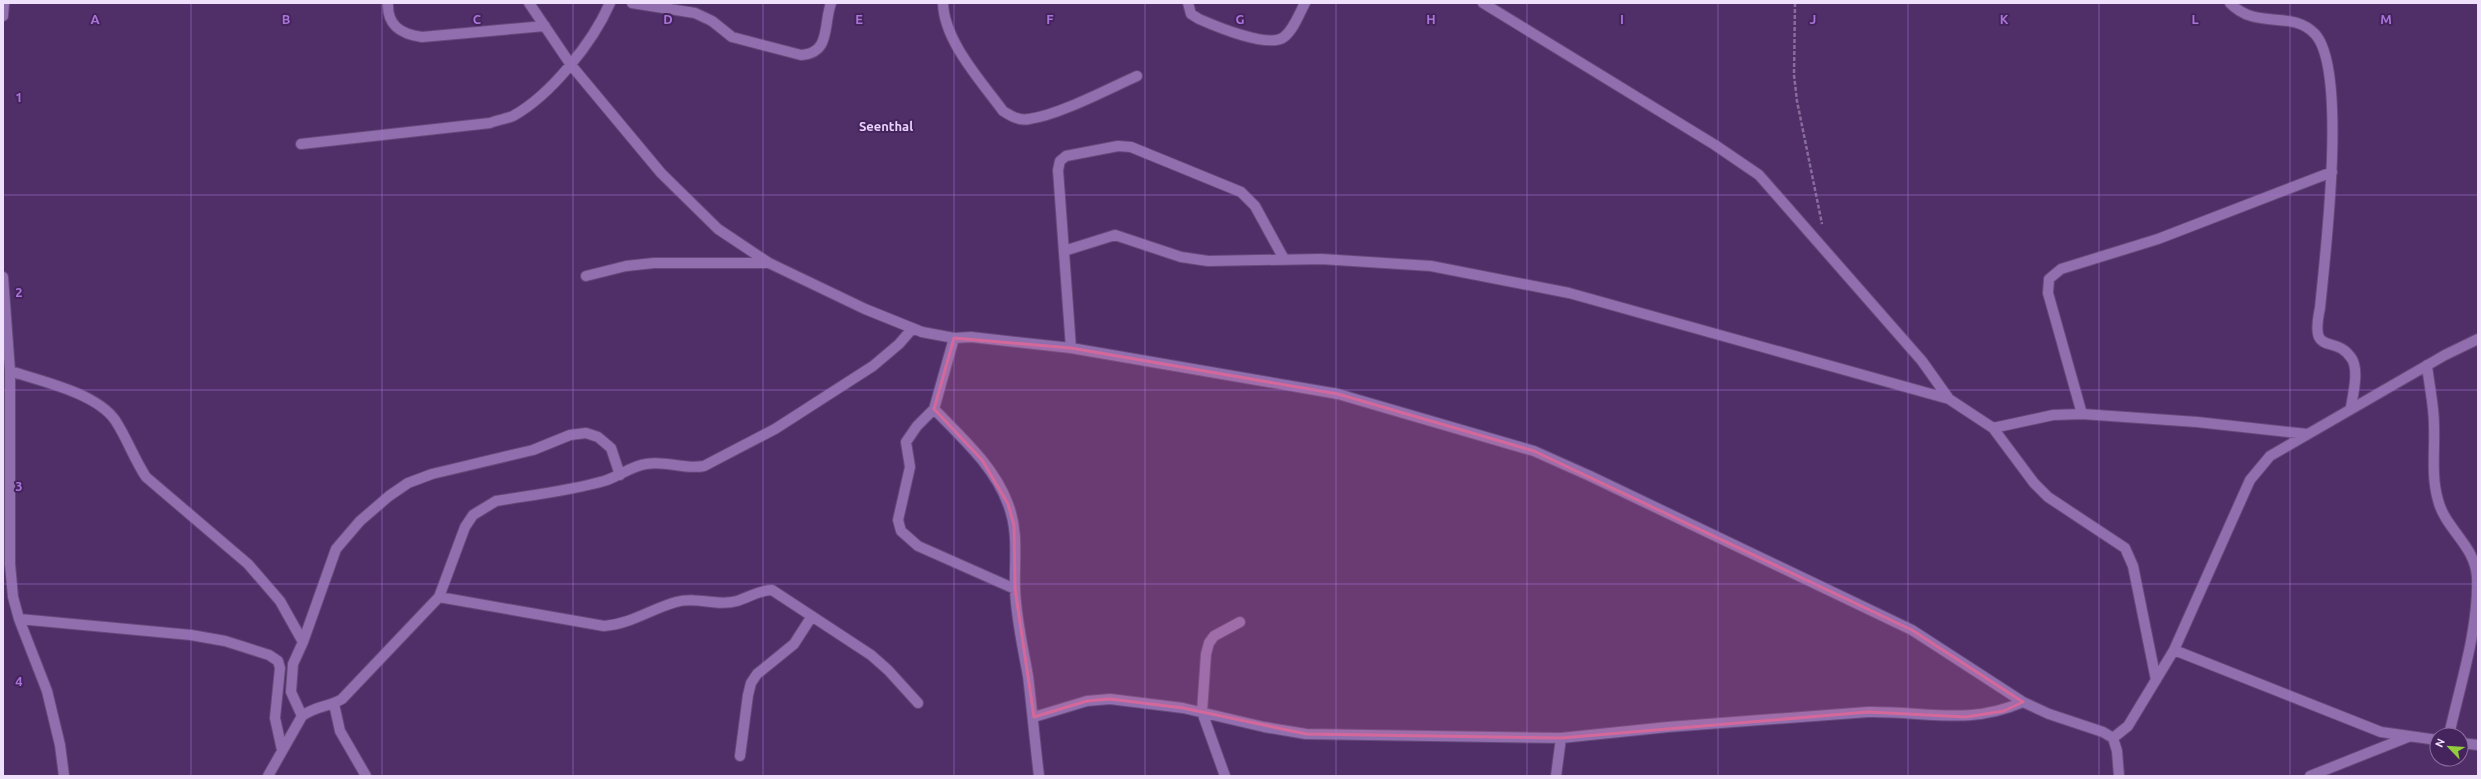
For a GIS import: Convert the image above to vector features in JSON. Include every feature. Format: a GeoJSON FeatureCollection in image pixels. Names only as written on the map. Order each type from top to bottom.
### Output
{"type":"FeatureCollection","features":[{"type":"Feature","properties":{"kind":"street"},"geometry":{"type":"LineString","coordinates":[[3,16],[4,3]]}},
{"type":"Feature","properties":{"kind":"street"},"geometry":{"type":"LineString","coordinates":[[388,3],[388,18],[392,25],[412,36],[422,37],[545,26]]}},
{"type":"Feature","properties":{"kind":"street"},"geometry":{"type":"LineString","coordinates":[[529,3],[572,65],[661,173],[718,229],[769,263],[912,329],[954,338],[971,337],[1071,348],[1338,394],[1534,451],[1597,479],[1912,630],[2023,702],[2049,714],[2103,732],[2113,738],[2117,751],[2119,776]]}},
{"type":"Feature","properties":{"kind":"street"},"geometry":{"type":"LineString","coordinates":[[302,144],[490,122],[512,116],[530,104],[572,65],[610,3]]}},
{"type":"Feature","properties":{"kind":"street"},"geometry":{"type":"LineString","coordinates":[[632,3],[695,13],[712,21],[732,37],[801,55],[813,54],[821,47],[831,3]]}},
{"type":"Feature","properties":{"kind":"street"},"geometry":{"type":"LineString","coordinates":[[943,3],[943,13],[948,28],[967,61],[1003,111],[1011,116],[1029,119],[1066,107],[1137,76]]}},
{"type":"Feature","properties":{"kind":"street"},"geometry":{"type":"LineString","coordinates":[[1188,3],[1191,14],[1199,19],[1268,42],[1283,38],[1293,26],[1305,3]]}},
{"type":"Feature","properties":{"kind":"street"},"geometry":{"type":"LineString","coordinates":[[1483,3],[1715,145],[1759,176],[1922,361],[1949,399]]}},
{"type":"Feature","properties":{"kind":"street"},"geometry":{"type":"LineString","coordinates":[[2230,3],[2240,13],[2256,19],[2284,20],[2303,25],[2315,34],[2325,50],[2330,73],[2332,172],[2320,308],[2316,328],[2317,336],[2323,341],[2344,351],[2352,359],[2355,368],[2351,407]]}},
{"type":"Feature","properties":{"kind":"street"},"geometry":{"type":"LineString","coordinates":[[1071,348],[1058,170],[1060,161],[1066,156],[1118,146],[1142,150],[1241,192],[1255,206],[1284,259]]}},
{"type":"Feature","properties":{"kind":"street"},"geometry":{"type":"LineString","coordinates":[[2082,414],[2048,293],[2049,279],[2055,272],[2069,266],[2158,240],[2332,172]]}},
{"type":"Feature","properties":{"kind":"street"},"geometry":{"type":"LineString","coordinates":[[1064,251],[1114,235],[1125,237],[1181,257],[1208,262],[1284,259],[1431,266],[1569,293],[1949,399],[1993,428],[2034,483],[2048,498],[2125,548],[2133,566],[2156,680]]}},
{"type":"Feature","properties":{"kind":"street"},"geometry":{"type":"LineString","coordinates":[[586,276],[626,266],[654,263],[769,263]]}},
{"type":"Feature","properties":{"kind":"street"},"geometry":{"type":"LineString","coordinates":[[3,278],[10,371],[7,412],[10,564],[8,596],[19,619],[47,691],[60,745],[64,776]]}},
{"type":"Feature","properties":{"kind":"street"},"geometry":{"type":"LineString","coordinates":[[268,776],[302,716],[316,707],[334,704],[351,691],[439,597],[465,527],[473,515],[483,506],[496,501],[584,487],[651,463],[691,468],[704,466],[775,429],[872,366],[899,344],[912,329]]}},
{"type":"Feature","properties":{"kind":"street"},"geometry":{"type":"LineString","coordinates":[[954,338],[934,409],[913,431],[906,442],[910,467],[898,520],[901,531],[918,546],[1015,589]]}},
{"type":"Feature","properties":{"kind":"street"},"geometry":{"type":"LineString","coordinates":[[2113,738],[2128,726],[2174,650],[2250,480],[2270,456],[2351,407],[2478,339]]}},
{"type":"Feature","properties":{"kind":"street"},"geometry":{"type":"LineString","coordinates":[[2427,365],[2434,423],[2434,482],[2438,502],[2448,521],[2470,551],[2477,576],[2476,607],[2451,727]]}},
{"type":"Feature","properties":{"kind":"street"},"geometry":{"type":"LineString","coordinates":[[10,371],[89,399],[104,409],[115,420],[135,461],[146,477],[248,564],[280,601],[303,642]]}},
{"type":"Feature","properties":{"kind":"street"},"geometry":{"type":"LineString","coordinates":[[934,409],[982,460],[996,480],[1008,504],[1014,525],[1016,548],[1015,589],[1034,717],[1039,776]]}},
{"type":"Feature","properties":{"kind":"street"},"geometry":{"type":"LineString","coordinates":[[1993,428],[2054,415],[2082,414],[2197,422],[2307,434]]}},
{"type":"Feature","properties":{"kind":"street"},"geometry":{"type":"LineString","coordinates":[[302,716],[291,692],[293,664],[303,642],[336,549],[360,521],[408,483],[432,474],[533,450],[570,435],[586,433],[598,437],[611,448],[620,475]]}},
{"type":"Feature","properties":{"kind":"street"},"geometry":{"type":"LineString","coordinates":[[439,597],[604,626],[628,622],[684,600],[729,602],[765,590],[772,590],[783,595],[871,655],[918,703]]}},
{"type":"Feature","properties":{"kind":"street"},"geometry":{"type":"LineString","coordinates":[[740,756],[748,695],[752,683],[757,674],[794,644],[812,616]]}},
{"type":"Feature","properties":{"kind":"street"},"geometry":{"type":"LineString","coordinates":[[19,619],[191,635],[225,641],[269,655],[278,661],[280,668],[275,718],[282,750]]}},
{"type":"Feature","properties":{"kind":"street"},"geometry":{"type":"LineString","coordinates":[[1225,776],[1202,712],[1209,643],[1219,632],[1240,622]]}},
{"type":"Feature","properties":{"kind":"street"},"geometry":{"type":"LineString","coordinates":[[2174,650],[2381,732],[2429,739]]}},
{"type":"Feature","properties":{"kind":"street"},"geometry":{"type":"LineString","coordinates":[[1034,717],[1099,699],[1202,712],[1264,727],[1306,734],[1560,738],[1668,727],[1868,712],[1895,711],[1966,717],[2004,711],[2023,702]]}},
{"type":"Feature","properties":{"kind":"street"},"geometry":{"type":"LineString","coordinates":[[334,704],[340,731],[366,776]]}},
{"type":"Feature","properties":{"kind":"street"},"geometry":{"type":"LineString","coordinates":[[2310,776],[2409,737]]}},
{"type":"Feature","properties":{"kind":"street"},"geometry":{"type":"LineString","coordinates":[[1556,776],[1560,738]]}},
{"type":"Feature","properties":{"kind":"path"},"geometry":{"type":"LineString","coordinates":[[1795,3],[1794,74],[1797,101],[1828,254]]}},
{"type":"Feature","properties":{"kind":"highlighted area"},"geometry":{"type":"Polygon","coordinates":[[[954,338],[1071,348],[1338,394],[1534,451],[1912,630],[2023,702],[2004,711],[1966,717],[1868,712],[1561,738],[1306,734],[1183,708],[1110,699],[1087,701],[1034,717],[1015,589],[1014,525],[1008,504],[982,460],[934,409],[954,338]]]}},
{"type":"Feature","properties":{"kind":"district","name":"Seenthal"},"geometry":{"type":"Point","coordinates":[886,126]}}]}
